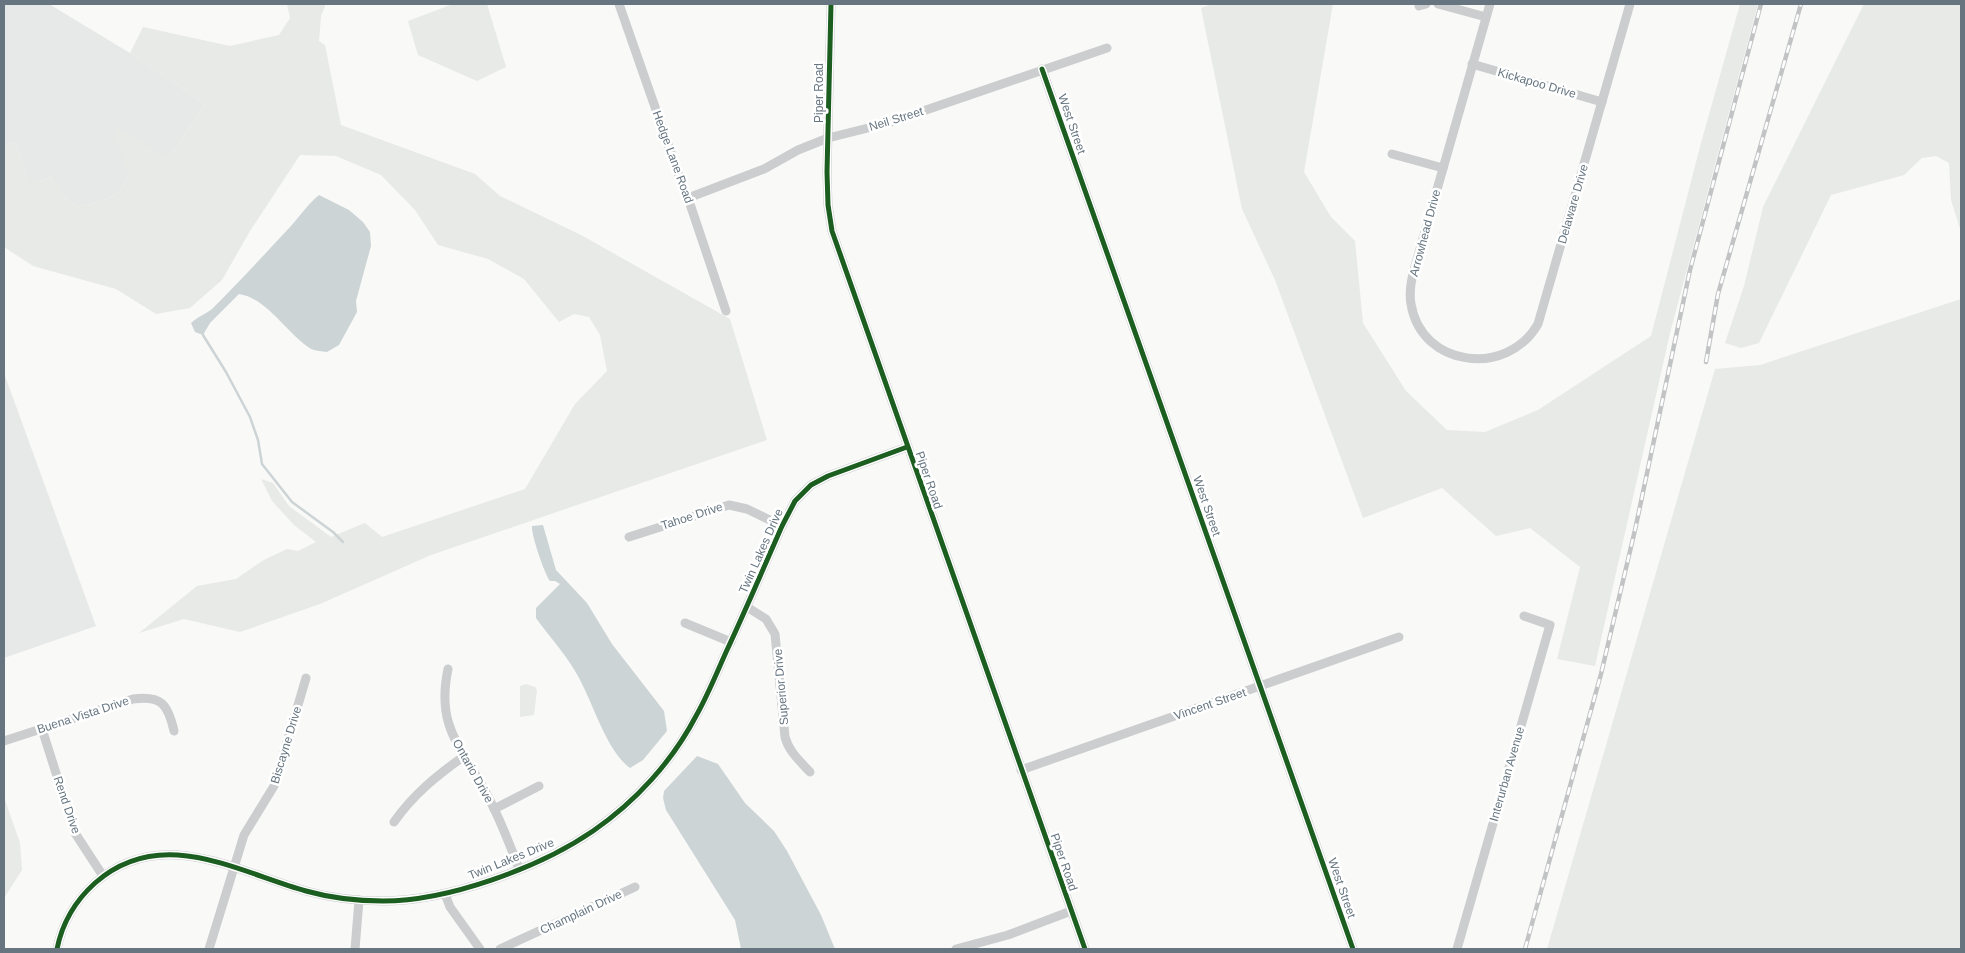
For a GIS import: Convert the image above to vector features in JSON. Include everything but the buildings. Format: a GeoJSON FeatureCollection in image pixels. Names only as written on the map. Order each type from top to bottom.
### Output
{"type":"FeatureCollection","features":[{"type":"Feature","properties":{"kind":"street","name":"Hedge Lane Road"},"geometry":{"type":"LineString","coordinates":[[619,4],[726,311]]}},
{"type":"Feature","properties":{"kind":"street","name":"Piper Road"},"geometry":{"type":"LineString","coordinates":[[831,4],[828,205],[832,231],[1085,949]]}},
{"type":"Feature","properties":{"kind":"street"},"geometry":{"type":"LineString","coordinates":[[1438,4],[1486,17]]}},
{"type":"Feature","properties":{"kind":"street","name":"Arrowhead Drive"},"geometry":{"type":"LineString","coordinates":[[1468,358],[1450,353],[1431,341],[1416,321],[1411,303],[1412,278],[1490,4]]}},
{"type":"Feature","properties":{"kind":"street","name":"Delaware Drive"},"geometry":{"type":"LineString","coordinates":[[1468,358],[1493,358],[1504,355],[1527,340],[1538,324],[1630,4]]}},
{"type":"Feature","properties":{"kind":"street","name":"Neil Street"},"geometry":{"type":"LineString","coordinates":[[688,198],[757,172],[798,150],[828,138],[888,123],[1107,48]]}},
{"type":"Feature","properties":{"kind":"street","name":"Kickapoo Drive"},"geometry":{"type":"LineString","coordinates":[[1472,64],[1602,102]]}},
{"type":"Feature","properties":{"kind":"street","name":"West Street"},"geometry":{"type":"LineString","coordinates":[[1042,69],[1352,949]]}},
{"type":"Feature","properties":{"kind":"street"},"geometry":{"type":"LineString","coordinates":[[1392,154],[1443,168]]}},
{"type":"Feature","properties":{"kind":"street","name":"Twin Lakes Drive"},"geometry":{"type":"LineString","coordinates":[[57,949],[63,927],[71,912],[84,895],[103,876],[138,859],[166,854],[192,856],[307,891],[359,900],[406,900],[445,894],[519,869],[561,850],[593,831],[630,801],[676,750],[696,717],[795,501],[811,485],[828,476],[907,447]]}},
{"type":"Feature","properties":{"kind":"street","name":"Tahoe Drive"},"geometry":{"type":"LineString","coordinates":[[629,537],[734,501],[782,526]]}},
{"type":"Feature","properties":{"kind":"street","name":"Superior Drive"},"geometry":{"type":"LineString","coordinates":[[747,607],[766,619],[775,634],[787,745],[810,772]]}},
{"type":"Feature","properties":{"kind":"street","name":"Interurban Avenue"},"geometry":{"type":"LineString","coordinates":[[1457,949],[1550,625],[1524,616]]}},
{"type":"Feature","properties":{"kind":"street"},"geometry":{"type":"LineString","coordinates":[[685,623],[731,642]]}},
{"type":"Feature","properties":{"kind":"street","name":"Vincent Street"},"geometry":{"type":"LineString","coordinates":[[1022,770],[1399,637]]}},
{"type":"Feature","properties":{"kind":"street","name":"Ontario Drive"},"geometry":{"type":"LineString","coordinates":[[448,669],[444,686],[446,711],[451,731],[463,757],[494,809],[519,869]]}},
{"type":"Feature","properties":{"kind":"street","name":"Biscayne Drive"},"geometry":{"type":"LineString","coordinates":[[209,949],[244,835],[274,786],[306,678]]}},
{"type":"Feature","properties":{"kind":"street","name":"Buena Vista Drive"},"geometry":{"type":"LineString","coordinates":[[4,741],[133,699],[150,697],[160,702],[166,708],[174,731]]}},
{"type":"Feature","properties":{"kind":"street","name":"Rend Drive"},"geometry":{"type":"LineString","coordinates":[[42,729],[75,833],[103,876]]}},
{"type":"Feature","properties":{"kind":"street"},"geometry":{"type":"LineString","coordinates":[[394,822],[420,790],[463,757]]}},
{"type":"Feature","properties":{"kind":"street"},"geometry":{"type":"LineString","coordinates":[[494,809],[539,786]]}},
{"type":"Feature","properties":{"kind":"street","name":"Champlain Drive"},"geometry":{"type":"LineString","coordinates":[[500,949],[635,887]]}},
{"type":"Feature","properties":{"kind":"street"},"geometry":{"type":"LineString","coordinates":[[445,894],[450,907],[480,949]]}},
{"type":"Feature","properties":{"kind":"street"},"geometry":{"type":"LineString","coordinates":[[355,949],[359,900]]}},
{"type":"Feature","properties":{"kind":"street"},"geometry":{"type":"LineString","coordinates":[[956,949],[1008,935],[1071,911]]}},
{"type":"Feature","properties":{"kind":"shaded area"},"geometry":{"type":"Polygon","coordinates":[[[4,4],[49,4],[130,53],[205,104],[169,158],[128,176],[119,193],[101,201],[79,207],[65,198],[52,177],[29,184],[15,142],[4,145],[4,4]]]}},
{"type":"Feature","properties":{"kind":"shaded area"},"geometry":{"type":"Polygon","coordinates":[[[287,4],[326,4],[321,16],[319,41],[325,45],[341,125],[475,174],[500,196],[581,235],[730,319],[767,440],[431,555],[320,604],[240,632],[184,619],[139,633],[197,586],[236,579],[262,561],[287,549],[298,551],[316,542],[294,525],[272,501],[261,479],[273,483],[289,506],[331,537],[365,523],[382,537],[525,489],[575,404],[607,371],[600,335],[589,317],[574,314],[559,322],[524,279],[488,259],[438,245],[415,210],[381,175],[336,156],[300,155],[250,231],[222,280],[190,308],[156,314],[116,289],[33,266],[4,247],[4,145],[15,142],[29,183],[53,177],[65,198],[79,207],[101,201],[119,193],[128,176],[113,125],[169,158],[205,104],[130,53],[143,27],[230,46],[279,35],[290,18],[287,4]]]}},
{"type":"Feature","properties":{"kind":"shaded area"},"geometry":{"type":"Polygon","coordinates":[[[453,4],[487,4],[506,67],[477,81],[418,55],[408,21],[453,4]]]}},
{"type":"Feature","properties":{"kind":"shaded area"},"geometry":{"type":"Polygon","coordinates":[[[1212,4],[1333,4],[1304,172],[1331,217],[1355,241],[1363,323],[1406,391],[1447,430],[1485,432],[1538,410],[1651,336],[1701,143],[1740,4],[1758,4],[1670,333],[1595,666],[1557,659],[1580,567],[1530,528],[1496,536],[1442,488],[1363,518],[1275,280],[1242,209],[1201,8],[1212,4]]]}},
{"type":"Feature","properties":{"kind":"shaded area"},"geometry":{"type":"Polygon","coordinates":[[[1864,4],[1961,4],[1961,232],[1951,200],[1949,163],[1936,156],[1922,158],[1904,175],[1831,195],[1759,343],[1741,348],[1725,343],[1744,286],[1763,207],[1864,4]]]}},
{"type":"Feature","properties":{"kind":"shaded area"},"geometry":{"type":"Polygon","coordinates":[[[319,195],[349,210],[363,222],[370,232],[371,246],[356,301],[357,312],[339,345],[327,352],[311,349],[302,343],[259,302],[239,294],[210,323],[203,335],[195,332],[191,323],[212,309],[319,195]]]}},
{"type":"Feature","properties":{"kind":"shaded area"},"geometry":{"type":"Polygon","coordinates":[[[1961,299],[1961,949],[1547,949],[1715,369],[1760,365],[1961,299]]]}},
{"type":"Feature","properties":{"kind":"shaded area"},"geometry":{"type":"Polygon","coordinates":[[[4,373],[96,626],[4,658],[4,373]]]}},
{"type":"Feature","properties":{"kind":"shaded area"},"geometry":{"type":"Polygon","coordinates":[[[543,525],[556,570],[587,603],[612,644],[664,711],[667,731],[643,760],[630,768],[621,760],[606,737],[571,664],[536,618],[536,608],[560,584],[550,581],[536,546],[532,526],[543,525]]]}},
{"type":"Feature","properties":{"kind":"shaded area"},"geometry":{"type":"Polygon","coordinates":[[[526,684],[535,687],[537,690],[534,715],[520,717],[520,686],[526,684]]]}},
{"type":"Feature","properties":{"kind":"shaded area"},"geometry":{"type":"Polygon","coordinates":[[[697,756],[718,764],[745,803],[774,831],[787,851],[821,915],[835,949],[741,949],[735,920],[666,810],[663,798],[664,791],[697,756]]]}},
{"type":"Feature","properties":{"kind":"shaded area"},"geometry":{"type":"Polygon","coordinates":[[[4,797],[20,843],[22,870],[4,898],[4,797]]]}},
{"type":"Feature","properties":{"kind":"waterway"},"geometry":{"type":"LineString","coordinates":[[203,335],[226,372],[250,417],[258,440],[262,464],[292,502],[333,532],[343,542]]}},
{"type":"Feature","properties":{"kind":"railway"},"geometry":{"type":"LineString","coordinates":[[1525,949],[1601,674],[1635,530],[1690,270],[1761,4]]}},
{"type":"Feature","properties":{"kind":"railway"},"geometry":{"type":"LineString","coordinates":[[1706,362],[1718,294],[1801,4]]}},
{"type":"Feature","properties":{"kind":"cycle path"},"geometry":{"type":"LineString","coordinates":[[831,4],[827,172],[828,205],[832,231],[1085,949]]}},
{"type":"Feature","properties":{"kind":"cycle path"},"geometry":{"type":"LineString","coordinates":[[1042,69],[1353,949]]}},
{"type":"Feature","properties":{"kind":"cycle path"},"geometry":{"type":"LineString","coordinates":[[57,949],[70,913],[81,897],[95,883],[120,866],[146,857],[172,855],[199,858],[225,864],[306,891],[344,899],[383,901],[408,900],[464,889],[547,858],[571,845],[608,820],[638,794],[676,749],[708,692],[795,501],[811,485],[828,476],[907,447]]}}]}
